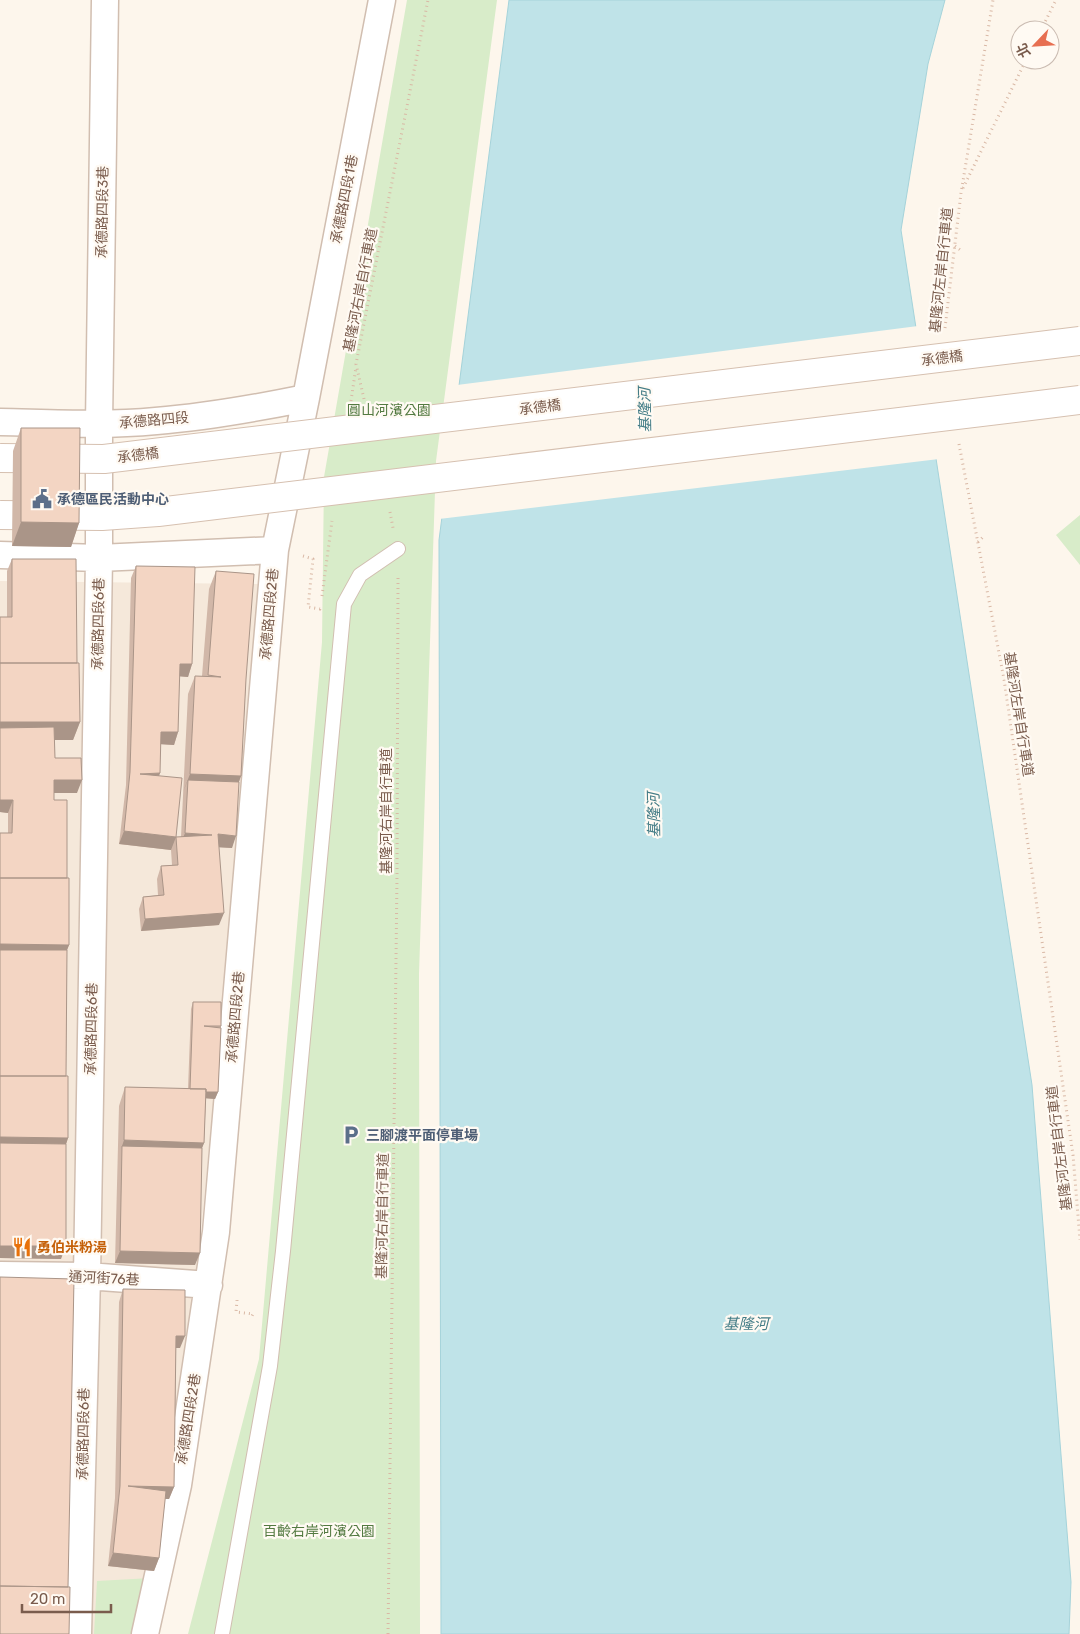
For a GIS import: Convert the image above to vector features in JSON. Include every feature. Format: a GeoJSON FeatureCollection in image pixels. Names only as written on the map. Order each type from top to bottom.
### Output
{"type":"FeatureCollection","features":[{"type":"Feature","properties":{"kind":"main road","name":"承德橋"},"geometry":{"type":"LineString","coordinates":[[0,458],[104,459],[1080,341]]}},
{"type":"Feature","properties":{"kind":"main road"},"geometry":{"type":"LineString","coordinates":[[0,515],[102,516],[158,512],[1080,400]]}},
{"type":"Feature","properties":{"kind":"street","name":"承德路四段3巷"},"geometry":{"type":"LineString","coordinates":[[99,424],[105,0]]}},
{"type":"Feature","properties":{"kind":"street","name":"承德路四段1巷"},"geometry":{"type":"LineString","coordinates":[[306,398],[382,0]]}},
{"type":"Feature","properties":{"kind":"street","name":"承德路四段"},"geometry":{"type":"LineString","coordinates":[[0,422],[99,424],[156,421],[266,406],[306,398]]}},
{"type":"Feature","properties":{"kind":"street","name":"承德路四段2巷"},"geometry":{"type":"LineString","coordinates":[[145,1634],[178,1485],[216,1232],[275,550],[306,398]]}},
{"type":"Feature","properties":{"kind":"street","name":"承德路四段6巷"},"geometry":{"type":"LineString","coordinates":[[78,1634],[87,1276],[99,558],[99,424]]}},
{"type":"Feature","properties":{"kind":"street"},"geometry":{"type":"LineString","coordinates":[[0,555],[99,558],[275,550]]}},
{"type":"Feature","properties":{"kind":"street","name":"通河街76巷"},"geometry":{"type":"LineString","coordinates":[[0,1275],[87,1276],[209,1284]]}},
{"type":"Feature","properties":{"kind":"lane"},"geometry":{"type":"LineString","coordinates":[[222,1634],[271,1356],[283,1252],[344,604],[360,575],[398,549]]}},
{"type":"Feature","properties":{"kind":"path","name":"基隆河右岸自行車道"},"geometry":{"type":"LineString","coordinates":[[365,403],[356,364],[428,0]]}},
{"type":"Feature","properties":{"kind":"path","name":"基隆河左岸自行車道"},"geometry":{"type":"LineString","coordinates":[[944,335],[961,193],[993,0]]}},
{"type":"Feature","properties":{"kind":"path"},"geometry":{"type":"LineString","coordinates":[[1046,20],[1056,0]]}},
{"type":"Feature","properties":{"kind":"path","name":"基隆河左岸自行車道"},"geometry":{"type":"LineString","coordinates":[[961,193],[1021,70]]}},
{"type":"Feature","properties":{"kind":"path"},"geometry":{"type":"LineString","coordinates":[[955,246],[963,252]]}},
{"type":"Feature","properties":{"kind":"path","name":"基隆河左岸自行車道"},"geometry":{"type":"LineString","coordinates":[[958,437],[1007,698],[1073,1155],[1080,1240]]}},
{"type":"Feature","properties":{"kind":"path","name":"基隆河右岸自行車道"},"geometry":{"type":"LineString","coordinates":[[388,1634],[397,875],[398,549],[389,510]]}},
{"type":"Feature","properties":{"kind":"path"},"geometry":{"type":"LineString","coordinates":[[977,543],[984,536]]}},
{"type":"Feature","properties":{"kind":"path"},"geometry":{"type":"LineString","coordinates":[[314,609],[320,610],[328,550]]}},
{"type":"Feature","properties":{"kind":"shaded area"},"geometry":{"type":"Polygon","coordinates":[[[0,581],[262,584],[178,1477],[147,1634],[0,1634],[0,581]]]}},
{"type":"Feature","properties":{"kind":"green space","name":"百齡右岸河濱公園"},"geometry":{"type":"Polygon","coordinates":[[[407,0],[497,0],[436,461],[419,974],[420,1634],[188,1634],[259,1359],[322,642],[324,477],[407,0]]]}},
{"type":"Feature","properties":{"kind":"green space"},"geometry":{"type":"Polygon","coordinates":[[[1080,515],[1080,565],[1056,535],[1080,515]]]}},
{"type":"Feature","properties":{"kind":"green space"},"geometry":{"type":"Polygon","coordinates":[[[151,1578],[138,1634],[94,1634],[97,1581],[151,1578]]]}},
{"type":"Feature","properties":{"kind":"water","name":"基隆河"},"geometry":{"type":"Polygon","coordinates":[[[509,0],[945,0],[928,64],[901,230],[1032,1085],[1071,1582],[1069,1634],[441,1634],[439,540],[509,0]]]}},
{"type":"Feature","properties":{"kind":"pier"},"geometry":{"type":"Polygon","coordinates":[[[918,326],[939,459],[439,519],[457,385],[918,326]]]}},
{"type":"Feature","properties":{"kind":"building","name":"承德區民活動中心"},"geometry":{"type":"Polygon","coordinates":[[[21,428],[80,428],[79,523],[21,522],[21,428]]]}},
{"type":"Feature","properties":{"kind":"building"},"geometry":{"type":"Polygon","coordinates":[[[12,559],[76,559],[77,663],[0,663],[0,617],[12,617],[12,559]]]}},
{"type":"Feature","properties":{"kind":"building"},"geometry":{"type":"Polygon","coordinates":[[[136,566],[195,567],[192,664],[180,664],[178,732],[161,732],[160,773],[140,774],[182,778],[176,837],[124,831],[130,772],[136,566]]]}},
{"type":"Feature","properties":{"kind":"building"},"geometry":{"type":"Polygon","coordinates":[[[216,571],[254,574],[241,776],[190,774],[195,676],[221,677],[208,675],[216,571]]]}},
{"type":"Feature","properties":{"kind":"building"},"geometry":{"type":"Polygon","coordinates":[[[0,663],[79,663],[80,722],[0,722],[0,663]]]}},
{"type":"Feature","properties":{"kind":"building"},"geometry":{"type":"Polygon","coordinates":[[[54,727],[55,758],[81,758],[82,780],[54,780],[54,800],[67,800],[67,878],[0,878],[0,833],[12,833],[13,800],[0,800],[0,728],[54,727]]]}},
{"type":"Feature","properties":{"kind":"building"},"geometry":{"type":"Polygon","coordinates":[[[188,780],[239,782],[236,836],[218,834],[224,913],[145,919],[143,897],[164,895],[161,866],[178,865],[176,837],[212,835],[185,833],[188,780]]]}},
{"type":"Feature","properties":{"kind":"building"},"geometry":{"type":"Polygon","coordinates":[[[0,878],[69,878],[69,945],[0,944],[0,878]]]}},
{"type":"Feature","properties":{"kind":"building"},"geometry":{"type":"Polygon","coordinates":[[[0,950],[67,950],[66,1076],[0,1076],[0,950]]]}},
{"type":"Feature","properties":{"kind":"building"},"geometry":{"type":"Polygon","coordinates":[[[193,1002],[221,1002],[221,1026],[204,1026],[221,1028],[218,1092],[206,1092],[206,1089],[190,1089],[193,1002]]]}},
{"type":"Feature","properties":{"kind":"building"},"geometry":{"type":"Polygon","coordinates":[[[0,1076],[68,1076],[68,1138],[0,1137],[0,1076]]]}},
{"type":"Feature","properties":{"kind":"building"},"geometry":{"type":"Polygon","coordinates":[[[125,1087],[206,1089],[204,1143],[124,1140],[125,1087]]]}},
{"type":"Feature","properties":{"kind":"building"},"geometry":{"type":"Polygon","coordinates":[[[0,1143],[66,1144],[66,1246],[0,1246],[0,1143]]]}},
{"type":"Feature","properties":{"kind":"building"},"geometry":{"type":"Polygon","coordinates":[[[122,1146],[202,1148],[200,1253],[120,1251],[122,1146]]]}},
{"type":"Feature","properties":{"kind":"building"},"geometry":{"type":"Polygon","coordinates":[[[0,1277],[74,1279],[68,1587],[0,1586],[0,1277]]]}},
{"type":"Feature","properties":{"kind":"building"},"geometry":{"type":"Polygon","coordinates":[[[123,1289],[185,1290],[185,1336],[176,1336],[174,1487],[128,1486],[166,1491],[159,1558],[113,1553],[120,1486],[123,1289]]]}},
{"type":"Feature","properties":{"kind":"building"},"geometry":{"type":"Polygon","coordinates":[[[0,1586],[70,1587],[69,1634],[0,1634],[0,1586]]]}},
{"type":"Feature","properties":{"kind":"place","name":"承德區民活動中心"},"geometry":{"type":"Point","coordinates":[42,499]}},
{"type":"Feature","properties":{"kind":"place","name":"三腳渡平面停車場"},"geometry":{"type":"Point","coordinates":[351,1135]}},
{"type":"Feature","properties":{"kind":"place","name":"勇伯米粉湯"},"geometry":{"type":"Point","coordinates":[22,1247]}},
{"type":"Feature","properties":{"kind":"park label","name":"圓山河濱公園"},"geometry":{"type":"Point","coordinates":[389,410]}}]}
